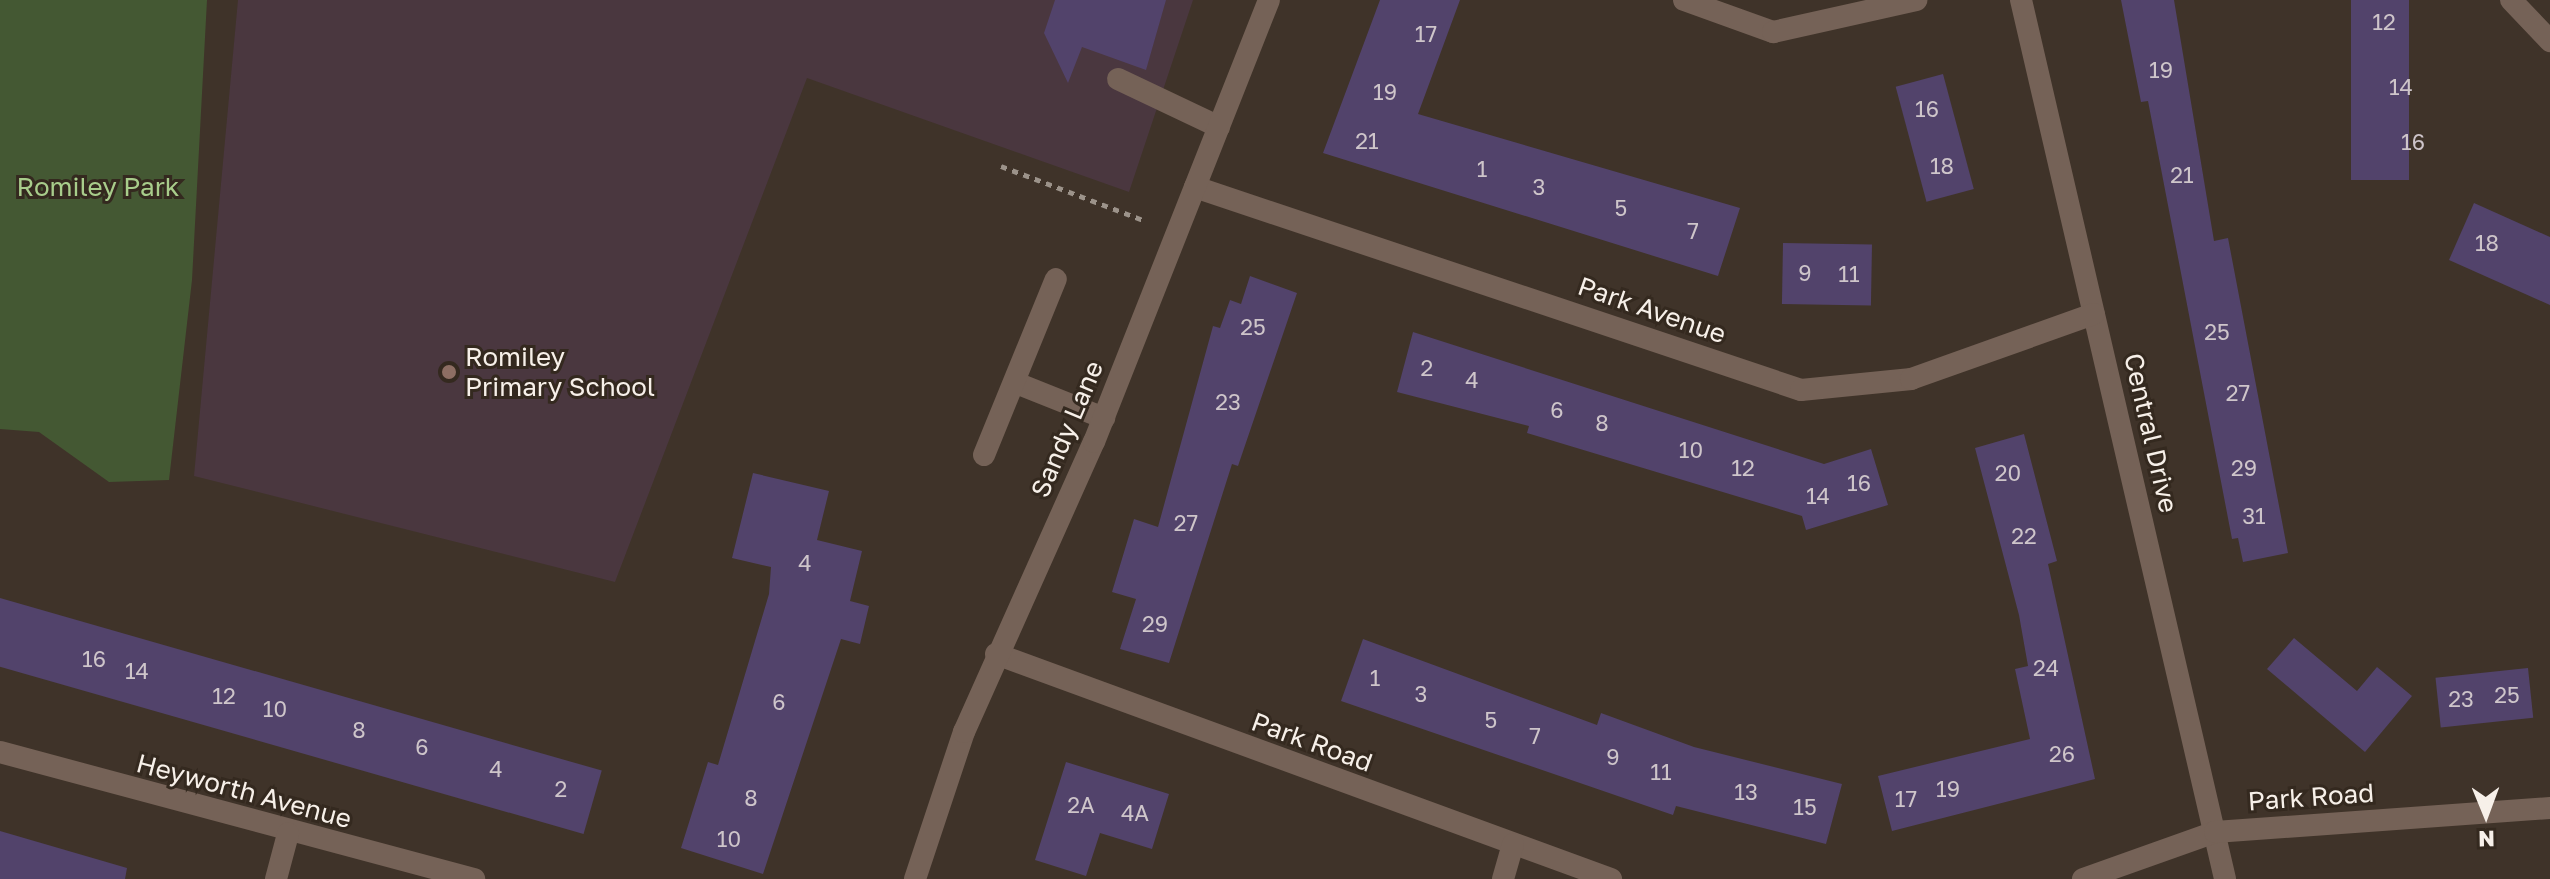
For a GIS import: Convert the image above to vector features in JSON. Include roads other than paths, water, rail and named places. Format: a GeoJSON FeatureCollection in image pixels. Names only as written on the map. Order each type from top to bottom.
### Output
{"type":"FeatureCollection","features":[{"type":"Feature","properties":{"kind":"street","name":"Sandy Lane"},"geometry":{"type":"LineString","coordinates":[[915,879],[996,654],[1104,418],[1269,0]]}},
{"type":"Feature","properties":{"kind":"street"},"geometry":{"type":"LineString","coordinates":[[1684,0],[1773,32],[1916,0]]}},
{"type":"Feature","properties":{"kind":"street","name":"Central Drive"},"geometry":{"type":"LineString","coordinates":[[2021,0],[2225,879]]}},
{"type":"Feature","properties":{"kind":"street"},"geometry":{"type":"LineString","coordinates":[[2511,0],[2550,41]]}},
{"type":"Feature","properties":{"kind":"street"},"geometry":{"type":"LineString","coordinates":[[1118,79],[1219,127]]}},
{"type":"Feature","properties":{"kind":"street","name":"Park Avenue"},"geometry":{"type":"LineString","coordinates":[[1195,187],[1801,390],[1911,379],[2094,314]]}},
{"type":"Feature","properties":{"kind":"street"},"geometry":{"type":"LineString","coordinates":[[984,455],[1056,279]]}},
{"type":"Feature","properties":{"kind":"street"},"geometry":{"type":"LineString","coordinates":[[1016,383],[1104,418]]}},
{"type":"Feature","properties":{"kind":"street","name":"Park Road"},"geometry":{"type":"LineString","coordinates":[[996,654],[1611,879]]}},
{"type":"Feature","properties":{"kind":"street","name":"Heyworth Avenue"},"geometry":{"type":"LineString","coordinates":[[0,752],[288,834],[474,879]]}},
{"type":"Feature","properties":{"kind":"street","name":"Park Road"},"geometry":{"type":"LineString","coordinates":[[2083,879],[2215,832],[2550,808]]}},
{"type":"Feature","properties":{"kind":"street"},"geometry":{"type":"LineString","coordinates":[[276,879],[288,834]]}},
{"type":"Feature","properties":{"kind":"street"},"geometry":{"type":"LineString","coordinates":[[1503,879],[1513,844]]}},
{"type":"Feature","properties":{"kind":"place","name":"Romiley Primary School"},"geometry":{"type":"Point","coordinates":[449,372]}},
{"type":"Feature","properties":{"kind":"park label","name":"Romiley Park"},"geometry":{"type":"Point","coordinates":[98,187]}}]}
